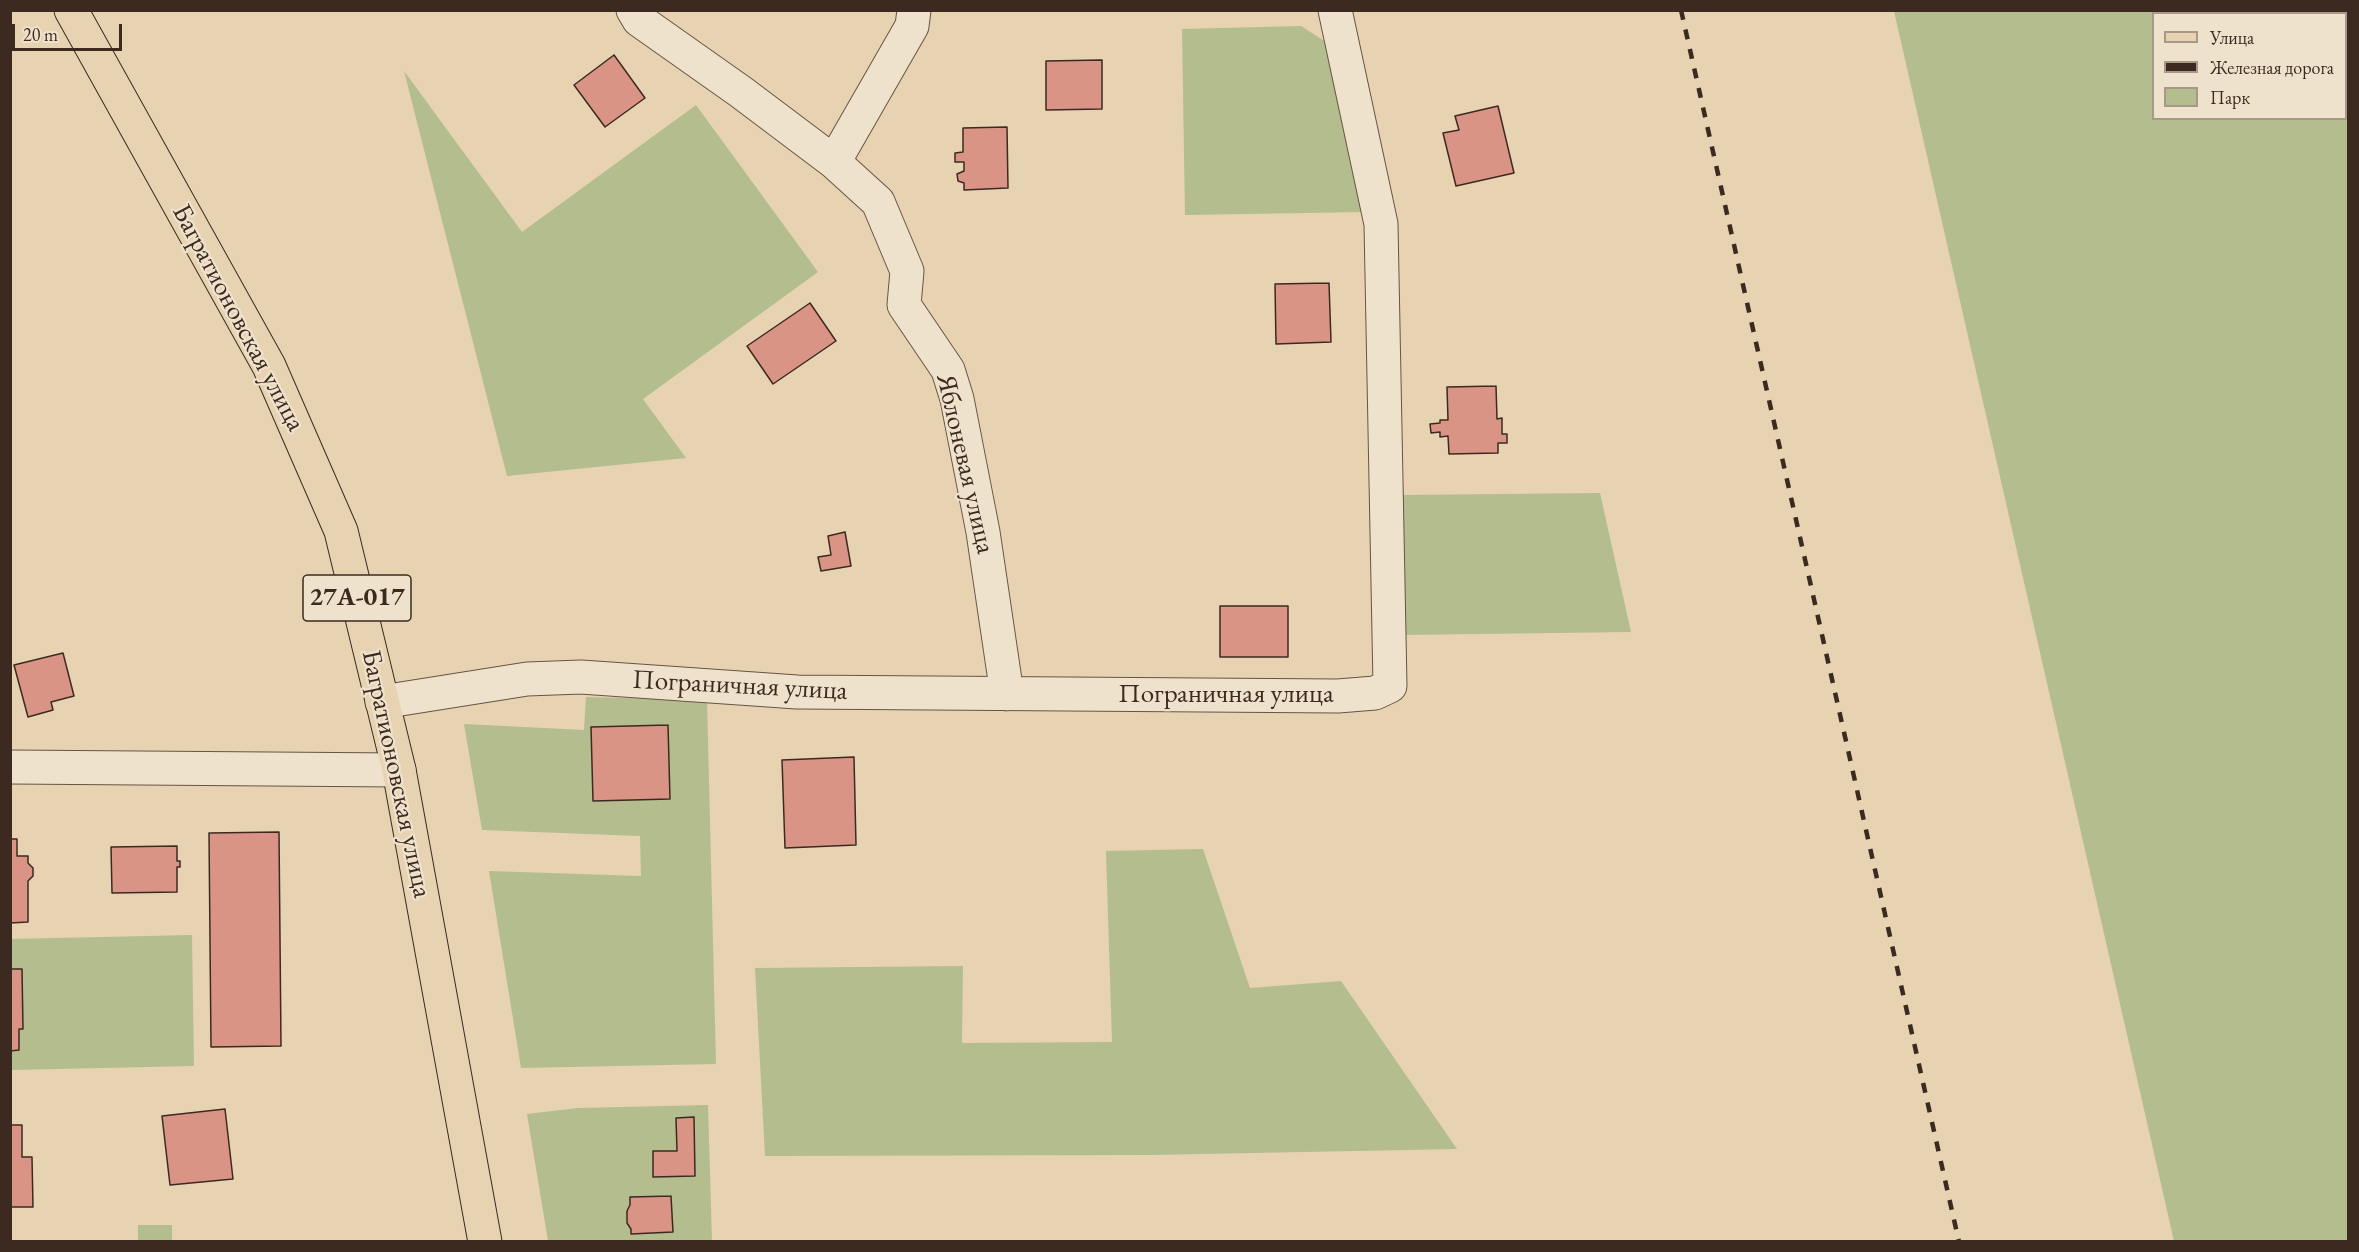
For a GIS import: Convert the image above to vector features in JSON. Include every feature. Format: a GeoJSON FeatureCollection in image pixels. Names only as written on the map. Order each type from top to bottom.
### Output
{"type":"FeatureCollection","features":[{"type":"Feature","properties":{"kind":"main road","name":"Багратионовская улица"},"geometry":{"type":"LineString","coordinates":[[71,10],[269,366],[341,531],[399,770],[485,1242]]}},
{"type":"Feature","properties":{"kind":"street","name":"Яблоневая улица"},"geometry":{"type":"LineString","coordinates":[[633,10],[639,20],[741,92],[834,162],[878,202],[907,271],[904,305],[948,370],[954,386],[983,532],[1007,694]]}},
{"type":"Feature","properties":{"kind":"street"},"geometry":{"type":"LineString","coordinates":[[834,162],[912,26],[914,10]]}},
{"type":"Feature","properties":{"kind":"street","name":"Пограничная улица"},"geometry":{"type":"LineString","coordinates":[[382,702],[526,679],[581,677],[797,692],[1338,696],[1375,693],[1390,686],[1381,224],[1335,10]]}},
{"type":"Feature","properties":{"kind":"street"},"geometry":{"type":"LineString","coordinates":[[10,767],[399,770]]}},
{"type":"Feature","properties":{"kind":"green space"},"geometry":{"type":"Polygon","coordinates":[[[1894,11],[2348,11],[2348,1241],[2174,1241],[1894,11]]]}},
{"type":"Feature","properties":{"kind":"green space"},"geometry":{"type":"Polygon","coordinates":[[[1301,26],[1326,42],[1365,212],[1185,215],[1182,29],[1301,26]]]}},
{"type":"Feature","properties":{"kind":"green space"},"geometry":{"type":"Polygon","coordinates":[[[404,71],[522,232],[696,105],[818,272],[643,399],[686,458],[507,476],[404,71]]]}},
{"type":"Feature","properties":{"kind":"green space"},"geometry":{"type":"Polygon","coordinates":[[[1600,493],[1631,632],[1403,635],[1401,495],[1600,493]]]}},
{"type":"Feature","properties":{"kind":"green space"},"geometry":{"type":"Polygon","coordinates":[[[586,697],[707,700],[716,1064],[521,1068],[489,871],[641,876],[640,836],[482,830],[464,724],[584,730],[586,697]]]}},
{"type":"Feature","properties":{"kind":"green space"},"geometry":{"type":"Polygon","coordinates":[[[1203,849],[1250,988],[1341,981],[1457,1149],[1151,1155],[765,1156],[755,968],[963,966],[962,1043],[1112,1042],[1106,851],[1203,849]]]}},
{"type":"Feature","properties":{"kind":"green space"},"geometry":{"type":"Polygon","coordinates":[[[192,935],[194,1066],[11,1070],[10,939],[192,935]]]}},
{"type":"Feature","properties":{"kind":"green space"},"geometry":{"type":"Polygon","coordinates":[[[708,1105],[712,1241],[548,1241],[527,1114],[578,1108],[708,1105]]]}},
{"type":"Feature","properties":{"kind":"green space"},"geometry":{"type":"Polygon","coordinates":[[[138,1225],[172,1225],[172,1241],[138,1241],[138,1225]]]}},
{"type":"Feature","properties":{"kind":"building"},"geometry":{"type":"Polygon","coordinates":[[[614,55],[645,98],[605,127],[574,85],[614,55]]]}},
{"type":"Feature","properties":{"kind":"building"},"geometry":{"type":"Polygon","coordinates":[[[1102,60],[1102,109],[1046,110],[1046,61],[1102,60]]]}},
{"type":"Feature","properties":{"kind":"building"},"geometry":{"type":"Polygon","coordinates":[[[1498,106],[1514,173],[1456,186],[1443,133],[1459,130],[1455,116],[1498,106]]]}},
{"type":"Feature","properties":{"kind":"building"},"geometry":{"type":"Polygon","coordinates":[[[1007,127],[1008,188],[964,190],[964,183],[958,181],[957,174],[964,171],[964,162],[955,162],[955,153],[963,152],[963,128],[1007,127]]]}},
{"type":"Feature","properties":{"kind":"building"},"geometry":{"type":"Polygon","coordinates":[[[1329,283],[1331,342],[1276,344],[1275,284],[1329,283]]]}},
{"type":"Feature","properties":{"kind":"building"},"geometry":{"type":"Polygon","coordinates":[[[810,303],[836,341],[773,384],[747,346],[810,303]]]}},
{"type":"Feature","properties":{"kind":"building"},"geometry":{"type":"Polygon","coordinates":[[[1496,386],[1497,419],[1502,418],[1502,434],[1507,434],[1507,443],[1498,443],[1498,453],[1449,454],[1448,436],[1440,437],[1440,432],[1431,433],[1430,424],[1448,420],[1447,387],[1496,386]]]}},
{"type":"Feature","properties":{"kind":"building"},"geometry":{"type":"Polygon","coordinates":[[[845,532],[851,566],[821,571],[818,557],[831,555],[828,536],[845,532]]]}},
{"type":"Feature","properties":{"kind":"building"},"geometry":{"type":"Polygon","coordinates":[[[1220,606],[1288,606],[1288,657],[1220,657],[1220,606]]]}},
{"type":"Feature","properties":{"kind":"building"},"geometry":{"type":"Polygon","coordinates":[[[63,653],[74,696],[51,702],[53,710],[28,717],[14,665],[63,653]]]}},
{"type":"Feature","properties":{"kind":"building"},"geometry":{"type":"Polygon","coordinates":[[[668,725],[670,799],[593,801],[591,727],[668,725]]]}},
{"type":"Feature","properties":{"kind":"building"},"geometry":{"type":"Polygon","coordinates":[[[854,757],[856,845],[785,848],[782,760],[854,757]]]}},
{"type":"Feature","properties":{"kind":"building"},"geometry":{"type":"Polygon","coordinates":[[[279,832],[281,1046],[211,1047],[209,833],[279,832]]]}},
{"type":"Feature","properties":{"kind":"building"},"geometry":{"type":"Polygon","coordinates":[[[10,839],[17,839],[17,856],[28,856],[28,863],[33,868],[33,876],[28,881],[28,922],[10,923],[10,839]]]}},
{"type":"Feature","properties":{"kind":"building"},"geometry":{"type":"Polygon","coordinates":[[[177,846],[177,861],[180,861],[180,867],[177,867],[177,892],[112,893],[111,847],[177,846]]]}},
{"type":"Feature","properties":{"kind":"building"},"geometry":{"type":"Polygon","coordinates":[[[10,969],[22,969],[23,1029],[19,1029],[19,1050],[10,1051],[10,969]]]}},
{"type":"Feature","properties":{"kind":"building"},"geometry":{"type":"Polygon","coordinates":[[[225,1109],[233,1179],[170,1185],[162,1116],[225,1109]]]}},
{"type":"Feature","properties":{"kind":"building"},"geometry":{"type":"Polygon","coordinates":[[[694,1117],[695,1176],[653,1177],[653,1151],[677,1151],[676,1118],[694,1117]]]}},
{"type":"Feature","properties":{"kind":"building"},"geometry":{"type":"Polygon","coordinates":[[[10,1125],[22,1125],[22,1157],[32,1157],[33,1207],[10,1207],[10,1125]]]}},
{"type":"Feature","properties":{"kind":"building"},"geometry":{"type":"Polygon","coordinates":[[[671,1196],[673,1232],[631,1234],[627,1223],[630,1197],[671,1196]]]}},
{"type":"Feature","properties":{"kind":"railway"},"geometry":{"type":"LineString","coordinates":[[1681,10],[1959,1242]]}}]}
